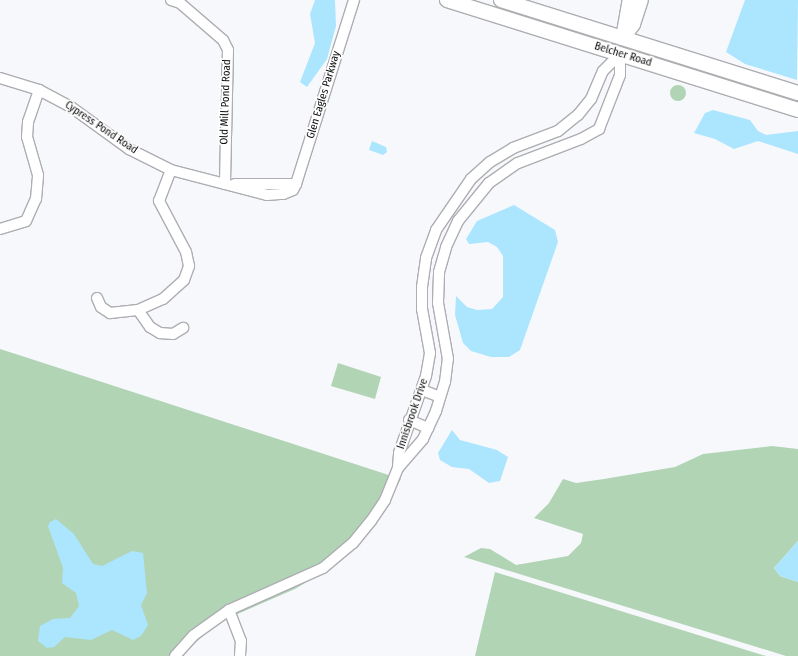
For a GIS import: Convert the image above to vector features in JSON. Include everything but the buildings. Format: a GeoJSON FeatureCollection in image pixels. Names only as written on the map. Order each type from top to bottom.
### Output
{"type":"FeatureCollection","features":[{"type":"Feature","properties":{"kind":"main road","name":"Belcher Road"},"geometry":{"type":"LineString","coordinates":[[447,0],[798,110]]}},
{"type":"Feature","properties":{"kind":"main road","name":"Belcher Road"},"geometry":{"type":"LineString","coordinates":[[501,0],[798,93]]}},
{"type":"Feature","properties":{"kind":"main road"},"geometry":{"type":"LineString","coordinates":[[623,38],[630,0]]}},
{"type":"Feature","properties":{"kind":"main road"},"geometry":{"type":"LineString","coordinates":[[556,34],[574,32],[607,40],[623,38],[634,24],[641,0]]}},
{"type":"Feature","properties":{"kind":"main road"},"geometry":{"type":"LineString","coordinates":[[620,54],[637,48],[670,58],[686,58]]}},
{"type":"Feature","properties":{"kind":"street","name":"Old Mill Pond Road"},"geometry":{"type":"LineString","coordinates":[[171,0],[180,3],[223,40],[228,50],[225,184]]}},
{"type":"Feature","properties":{"kind":"street","name":"Glen Eagles Parkway"},"geometry":{"type":"LineString","coordinates":[[295,187],[354,0]]}},
{"type":"Feature","properties":{"kind":"street","name":"Innisbrook Drive"},"geometry":{"type":"LineString","coordinates":[[398,468],[399,453],[422,390],[430,353],[422,309],[426,258],[448,208],[471,179],[490,162],[514,148],[558,130],[578,115],[591,99],[603,71],[620,54]]}},
{"type":"Feature","properties":{"kind":"street","name":"Innisbrook Drive"},"geometry":{"type":"LineString","coordinates":[[175,656],[194,635],[229,610],[305,578],[353,543],[385,500],[398,468],[428,428],[440,397],[448,359],[438,303],[440,272],[446,247],[458,221],[489,183],[518,163],[581,140],[598,129],[620,75],[620,54]]}},
{"type":"Feature","properties":{"kind":"street","name":"Cypress Pond Road"},"geometry":{"type":"LineString","coordinates":[[0,78],[39,90],[71,107],[129,149],[171,170],[225,184],[295,187]]}},
{"type":"Feature","properties":{"kind":"street"},"geometry":{"type":"LineString","coordinates":[[0,229],[26,221],[36,199],[38,175],[28,137],[28,122],[39,90]]}},
{"type":"Feature","properties":{"kind":"street"},"geometry":{"type":"LineString","coordinates":[[97,298],[107,312],[138,310],[162,299],[180,285],[187,274],[186,252],[159,201],[171,170]]}},
{"type":"Feature","properties":{"kind":"street"},"geometry":{"type":"LineString","coordinates":[[138,310],[150,327],[160,333],[173,334],[183,328]]}},
{"type":"Feature","properties":{"kind":"street"},"geometry":{"type":"LineString","coordinates":[[422,390],[440,397]]}},
{"type":"Feature","properties":{"kind":"street"},"geometry":{"type":"LineString","coordinates":[[410,420],[428,428]]}},
{"type":"Feature","properties":{"kind":"street"},"geometry":{"type":"LineString","coordinates":[[229,610],[241,641],[240,656]]}},
{"type":"Feature","properties":{"kind":"green space"},"geometry":{"type":"Polygon","coordinates":[[[678,85],[684,87],[686,93],[684,99],[678,101],[672,99],[670,93],[672,87],[678,85]]]}},
{"type":"Feature","properties":{"kind":"green space"},"geometry":{"type":"Polygon","coordinates":[[[0,349],[401,479],[374,526],[335,565],[295,589],[217,623],[181,656],[0,656],[0,349]]]}},
{"type":"Feature","properties":{"kind":"green space"},"geometry":{"type":"Polygon","coordinates":[[[338,363],[381,377],[375,399],[331,386],[338,363]]]}},
{"type":"Feature","properties":{"kind":"green space"},"geometry":{"type":"Polygon","coordinates":[[[772,446],[798,449],[798,541],[774,568],[780,576],[798,582],[798,656],[786,656],[464,557],[481,548],[490,549],[516,565],[568,556],[581,543],[583,534],[534,518],[549,503],[563,479],[576,483],[604,479],[675,467],[703,454],[772,446]]]}},
{"type":"Feature","properties":{"kind":"green space"},"geometry":{"type":"Polygon","coordinates":[[[495,572],[766,656],[475,656],[495,572]]]}},
{"type":"Feature","properties":{"kind":"water"},"geometry":{"type":"Polygon","coordinates":[[[315,0],[335,0],[336,26],[327,59],[307,87],[300,82],[315,43],[310,14],[315,0]]]}},
{"type":"Feature","properties":{"kind":"water"},"geometry":{"type":"Polygon","coordinates":[[[745,0],[798,0],[797,80],[745,64],[726,52],[745,0]]]}},
{"type":"Feature","properties":{"kind":"water"},"geometry":{"type":"Polygon","coordinates":[[[713,110],[750,120],[758,131],[766,135],[798,131],[798,154],[758,141],[734,149],[715,139],[694,133],[705,113],[713,110]]]}},
{"type":"Feature","properties":{"kind":"water"},"geometry":{"type":"Polygon","coordinates":[[[372,141],[386,147],[387,152],[383,155],[369,150],[372,141]]]}},
{"type":"Feature","properties":{"kind":"water"},"geometry":{"type":"Polygon","coordinates":[[[514,205],[555,230],[558,242],[520,350],[509,357],[491,357],[471,351],[463,343],[455,315],[456,296],[467,307],[477,310],[492,309],[503,297],[503,256],[497,247],[488,242],[469,244],[466,239],[477,221],[514,205]]]}},
{"type":"Feature","properties":{"kind":"water"},"geometry":{"type":"Polygon","coordinates":[[[452,430],[460,440],[497,450],[508,457],[500,481],[489,483],[469,469],[452,467],[440,460],[438,453],[452,430]]]}},
{"type":"Feature","properties":{"kind":"water"},"geometry":{"type":"Polygon","coordinates":[[[56,519],[74,534],[93,564],[102,566],[132,551],[143,553],[147,593],[141,605],[148,625],[141,636],[133,640],[112,630],[91,640],[65,637],[54,647],[47,648],[38,641],[40,626],[53,619],[70,618],[79,606],[76,593],[62,583],[63,568],[48,526],[50,522],[56,519]]]}},
{"type":"Feature","properties":{"kind":"water"},"geometry":{"type":"Polygon","coordinates":[[[798,541],[798,582],[780,576],[774,568],[798,541]]]}}]}
